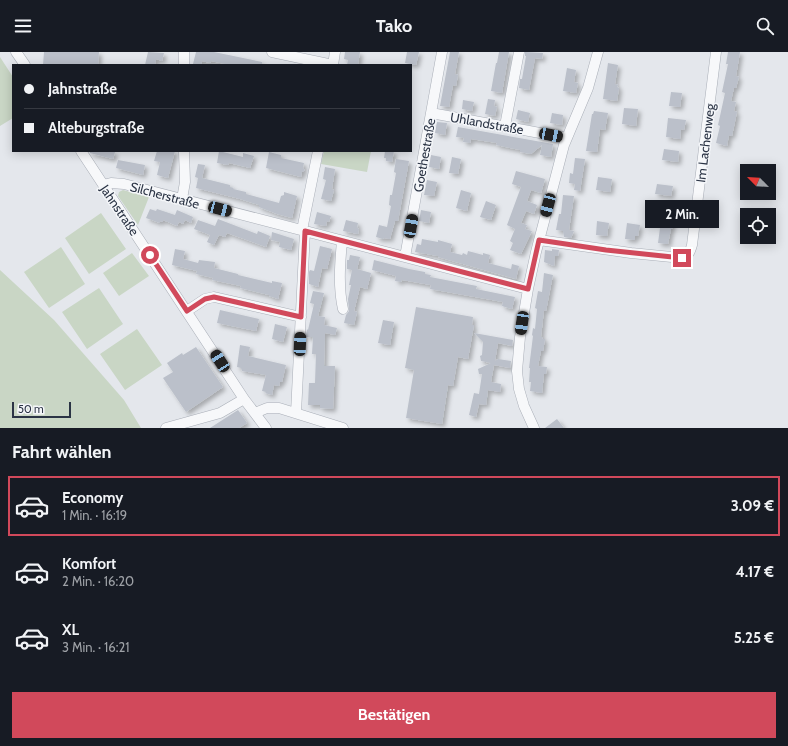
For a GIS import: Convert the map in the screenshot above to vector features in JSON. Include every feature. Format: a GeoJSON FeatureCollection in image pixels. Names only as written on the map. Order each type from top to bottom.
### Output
{"type":"FeatureCollection","features":[{"type":"Feature","properties":{"kind":"street"},"geometry":{"type":"LineString","coordinates":[[16,52],[24,64]]}},
{"type":"Feature","properties":{"kind":"street"},"geometry":{"type":"LineString","coordinates":[[184,52],[184,64]]}},
{"type":"Feature","properties":{"kind":"street"},"geometry":{"type":"LineString","coordinates":[[272,52],[328,64]]}},
{"type":"Feature","properties":{"kind":"street"},"geometry":{"type":"LineString","coordinates":[[333,64],[335,52]]}},
{"type":"Feature","properties":{"kind":"street","name":"Goethestraße"},"geometry":{"type":"LineString","coordinates":[[405,257],[442,52]]}},
{"type":"Feature","properties":{"kind":"street"},"geometry":{"type":"LineString","coordinates":[[505,126],[519,52]]}},
{"type":"Feature","properties":{"kind":"street"},"geometry":{"type":"LineString","coordinates":[[534,428],[524,406],[519,389],[518,371],[520,337],[528,289],[539,240],[567,138],[588,88],[598,52]]}},
{"type":"Feature","properties":{"kind":"street","name":"Im Lachenweg"},"geometry":{"type":"LineString","coordinates":[[539,240],[639,254],[682,258],[687,256],[692,245],[716,52]]}},
{"type":"Feature","properties":{"kind":"street","name":"Uhlandstraße"},"geometry":{"type":"LineString","coordinates":[[431,113],[567,138]]}},
{"type":"Feature","properties":{"kind":"street","name":"Jahnstraße"},"geometry":{"type":"LineString","coordinates":[[82,152],[244,399],[266,428]]}},
{"type":"Feature","properties":{"kind":"street"},"geometry":{"type":"LineString","coordinates":[[182,199],[184,182],[184,152]]}},
{"type":"Feature","properties":{"kind":"street"},"geometry":{"type":"LineString","coordinates":[[296,413],[304,230],[317,152]]}},
{"type":"Feature","properties":{"kind":"street","name":"Silcherstraße"},"geometry":{"type":"LineString","coordinates":[[103,185],[119,183],[528,289]]}},
{"type":"Feature","properties":{"kind":"street"},"geometry":{"type":"LineString","coordinates":[[342,241],[340,280],[343,309]]}},
{"type":"Feature","properties":{"kind":"street"},"geometry":{"type":"LineString","coordinates":[[187,311],[205,299],[214,297],[301,317]]}},
{"type":"Feature","properties":{"kind":"street"},"geometry":{"type":"LineString","coordinates":[[166,428],[220,413],[244,399]]}},
{"type":"Feature","properties":{"kind":"street"},"geometry":{"type":"LineString","coordinates":[[256,413],[267,408],[273,408],[296,413],[343,428]]}},
{"type":"Feature","properties":{"kind":"green space"},"geometry":{"type":"Polygon","coordinates":[[[0,57],[12,75],[12,119],[0,126],[0,57]]]}},
{"type":"Feature","properties":{"kind":"green space"},"geometry":{"type":"Polygon","coordinates":[[[324,152],[371,152],[367,172],[321,164],[324,152]]]}},
{"type":"Feature","properties":{"kind":"green space"},"geometry":{"type":"Polygon","coordinates":[[[123,190],[149,197],[138,225],[118,196],[119,192],[123,190]]]}},
{"type":"Feature","properties":{"kind":"green space"},"geometry":{"type":"Polygon","coordinates":[[[101,213],[126,249],[89,274],[65,238],[101,213]]]}},
{"type":"Feature","properties":{"kind":"green space"},"geometry":{"type":"Polygon","coordinates":[[[61,247],[85,284],[49,308],[24,272],[61,247]]]}},
{"type":"Feature","properties":{"kind":"green space"},"geometry":{"type":"Polygon","coordinates":[[[132,253],[149,276],[119,296],[103,273],[132,253]]]}},
{"type":"Feature","properties":{"kind":"green space"},"geometry":{"type":"Polygon","coordinates":[[[0,270],[54,320],[124,400],[141,428],[0,428],[0,270]]]}},
{"type":"Feature","properties":{"kind":"green space"},"geometry":{"type":"Polygon","coordinates":[[[99,288],[123,324],[87,349],[62,312],[99,288]]]}},
{"type":"Feature","properties":{"kind":"green space"},"geometry":{"type":"Polygon","coordinates":[[[137,329],[162,365],[125,390],[100,354],[137,329]]]}},
{"type":"Feature","properties":{"kind":"building"},"geometry":{"type":"Polygon","coordinates":[[[44,52],[99,52],[98,64],[43,64],[44,52]]]}},
{"type":"Feature","properties":{"kind":"building"},"geometry":{"type":"Polygon","coordinates":[[[148,52],[164,53],[162,61],[156,59],[155,64],[145,64],[148,52]]]}},
{"type":"Feature","properties":{"kind":"building"},"geometry":{"type":"Polygon","coordinates":[[[196,52],[214,52],[262,62],[262,64],[225,64],[202,61],[201,64],[193,64],[196,52]]]}},
{"type":"Feature","properties":{"kind":"building"},"geometry":{"type":"Polygon","coordinates":[[[345,52],[360,52],[358,64],[347,64],[348,60],[344,59],[345,52]]]}},
{"type":"Feature","properties":{"kind":"building"},"geometry":{"type":"Polygon","coordinates":[[[407,52],[419,52],[416,65],[405,63],[407,52]]]}},
{"type":"Feature","properties":{"kind":"building"},"geometry":{"type":"Polygon","coordinates":[[[450,52],[459,52],[455,74],[458,75],[456,86],[453,85],[449,107],[440,106],[450,52]]]}},
{"type":"Feature","properties":{"kind":"building"},"geometry":{"type":"Polygon","coordinates":[[[499,52],[509,52],[502,93],[491,91],[499,52]]]}},
{"type":"Feature","properties":{"kind":"building"},"geometry":{"type":"Polygon","coordinates":[[[525,52],[543,53],[542,59],[535,58],[529,90],[519,88],[526,56],[525,52]]]}},
{"type":"Feature","properties":{"kind":"building"},"geometry":{"type":"Polygon","coordinates":[[[728,52],[740,52],[736,76],[739,77],[736,88],[734,88],[731,101],[736,102],[734,111],[737,112],[732,136],[729,135],[727,146],[716,143],[720,126],[718,125],[725,93],[722,92],[728,64],[726,64],[728,52]]]}},
{"type":"Feature","properties":{"kind":"building"},"geometry":{"type":"Polygon","coordinates":[[[608,63],[618,65],[615,84],[618,85],[617,87],[619,88],[617,101],[603,99],[608,63]]]}},
{"type":"Feature","properties":{"kind":"building"},"geometry":{"type":"Polygon","coordinates":[[[567,68],[576,70],[574,82],[578,83],[576,93],[563,91],[567,68]]]}},
{"type":"Feature","properties":{"kind":"building"},"geometry":{"type":"Polygon","coordinates":[[[671,92],[682,93],[680,107],[669,106],[671,92]]]}},
{"type":"Feature","properties":{"kind":"building"},"geometry":{"type":"Polygon","coordinates":[[[488,99],[495,100],[494,106],[497,107],[495,116],[485,114],[488,99]]]}},
{"type":"Feature","properties":{"kind":"building"},"geometry":{"type":"Polygon","coordinates":[[[463,100],[474,102],[472,111],[462,109],[463,100]]]}},
{"type":"Feature","properties":{"kind":"building"},"geometry":{"type":"Polygon","coordinates":[[[624,108],[638,109],[636,126],[622,124],[624,108]]]}},
{"type":"Feature","properties":{"kind":"building"},"geometry":{"type":"Polygon","coordinates":[[[518,110],[530,113],[528,122],[516,119],[518,110]]]}},
{"type":"Feature","properties":{"kind":"building"},"geometry":{"type":"Polygon","coordinates":[[[594,111],[608,113],[605,130],[600,129],[597,152],[586,151],[592,114],[594,111]]]}},
{"type":"Feature","properties":{"kind":"building"},"geometry":{"type":"Polygon","coordinates":[[[552,113],[563,115],[562,125],[550,123],[552,113]]]}},
{"type":"Feature","properties":{"kind":"building"},"geometry":{"type":"Polygon","coordinates":[[[668,118],[686,120],[684,130],[681,129],[680,139],[666,137],[668,118]]]}},
{"type":"Feature","properties":{"kind":"building"},"geometry":{"type":"Polygon","coordinates":[[[437,122],[447,123],[445,135],[435,133],[437,122]]]}},
{"type":"Feature","properties":{"kind":"building"},"geometry":{"type":"Polygon","coordinates":[[[458,127],[553,144],[551,157],[540,155],[542,145],[531,154],[496,145],[497,143],[471,139],[470,143],[463,142],[464,138],[456,137],[458,127]]]}},
{"type":"Feature","properties":{"kind":"building"},"geometry":{"type":"Polygon","coordinates":[[[664,149],[679,151],[678,162],[662,160],[664,149]]]}},
{"type":"Feature","properties":{"kind":"building"},"geometry":{"type":"Polygon","coordinates":[[[90,152],[115,152],[113,159],[90,152]]]}},
{"type":"Feature","properties":{"kind":"building"},"geometry":{"type":"Polygon","coordinates":[[[157,152],[175,152],[168,178],[157,175],[160,162],[154,161],[157,152]]]}},
{"type":"Feature","properties":{"kind":"building"},"geometry":{"type":"Polygon","coordinates":[[[219,152],[243,157],[243,153],[254,156],[250,168],[229,163],[228,165],[217,163],[219,152]]]}},
{"type":"Feature","properties":{"kind":"building"},"geometry":{"type":"Polygon","coordinates":[[[269,152],[281,155],[281,158],[304,163],[303,168],[305,170],[302,172],[301,177],[266,168],[269,152]]]}},
{"type":"Feature","properties":{"kind":"building"},"geometry":{"type":"Polygon","coordinates":[[[385,152],[394,152],[392,162],[386,161],[386,158],[384,158],[385,152]]]}},
{"type":"Feature","properties":{"kind":"building"},"geometry":{"type":"Polygon","coordinates":[[[431,155],[441,157],[439,169],[429,167],[431,155]]]}},
{"type":"Feature","properties":{"kind":"building"},"geometry":{"type":"Polygon","coordinates":[[[452,157],[461,159],[458,174],[449,173],[452,157]]]}},
{"type":"Feature","properties":{"kind":"building"},"geometry":{"type":"Polygon","coordinates":[[[575,158],[585,159],[580,191],[574,190],[575,184],[569,183],[570,173],[573,174],[575,158]]]}},
{"type":"Feature","properties":{"kind":"building"},"geometry":{"type":"Polygon","coordinates":[[[396,159],[409,161],[398,221],[395,221],[390,239],[383,239],[376,237],[379,225],[387,227],[391,206],[389,205],[390,195],[392,195],[396,173],[394,172],[396,159]]]}},
{"type":"Feature","properties":{"kind":"building"},"geometry":{"type":"Polygon","coordinates":[[[118,160],[145,165],[143,175],[116,168],[118,160]]]}},
{"type":"Feature","properties":{"kind":"building"},"geometry":{"type":"Polygon","coordinates":[[[198,164],[205,165],[202,178],[230,185],[230,187],[234,188],[233,189],[246,192],[246,194],[279,203],[281,196],[284,195],[284,192],[297,196],[292,218],[277,214],[259,207],[259,205],[240,199],[196,188],[198,178],[195,177],[198,164]]]}},
{"type":"Feature","properties":{"kind":"building"},"geometry":{"type":"Polygon","coordinates":[[[325,167],[335,169],[332,189],[334,190],[331,201],[321,199],[326,180],[323,179],[325,167]]]}},
{"type":"Feature","properties":{"kind":"building"},"geometry":{"type":"Polygon","coordinates":[[[516,171],[545,179],[541,193],[531,190],[527,201],[537,205],[534,214],[526,211],[521,223],[527,225],[525,229],[532,231],[521,254],[510,250],[513,243],[510,241],[515,229],[507,225],[521,187],[512,184],[516,171]]]}},
{"type":"Feature","properties":{"kind":"building"},"geometry":{"type":"Polygon","coordinates":[[[598,177],[612,179],[610,192],[596,190],[598,177]]]}},
{"type":"Feature","properties":{"kind":"building"},"geometry":{"type":"Polygon","coordinates":[[[427,180],[437,182],[434,196],[424,195],[427,180]]]}},
{"type":"Feature","properties":{"kind":"building"},"geometry":{"type":"Polygon","coordinates":[[[657,184],[673,186],[671,196],[655,194],[657,184]]]}},
{"type":"Feature","properties":{"kind":"building"},"geometry":{"type":"Polygon","coordinates":[[[461,190],[471,193],[467,211],[456,208],[461,190]]]}},
{"type":"Feature","properties":{"kind":"building"},"geometry":{"type":"Polygon","coordinates":[[[563,195],[574,196],[569,230],[574,231],[571,238],[564,237],[563,231],[556,230],[559,214],[561,214],[563,195]]]}},
{"type":"Feature","properties":{"kind":"building"},"geometry":{"type":"Polygon","coordinates":[[[486,201],[496,205],[491,220],[480,217],[486,201]]]}},
{"type":"Feature","properties":{"kind":"building"},"geometry":{"type":"Polygon","coordinates":[[[150,209],[156,211],[157,209],[175,215],[177,210],[193,217],[191,223],[185,220],[183,224],[179,222],[177,226],[163,220],[163,222],[160,221],[160,223],[146,218],[150,209]]]}},
{"type":"Feature","properties":{"kind":"building"},"geometry":{"type":"Polygon","coordinates":[[[421,210],[431,212],[429,223],[419,221],[421,210]]]}},
{"type":"Feature","properties":{"kind":"building"},"geometry":{"type":"Polygon","coordinates":[[[660,211],[674,213],[668,244],[658,243],[660,211]]]}},
{"type":"Feature","properties":{"kind":"building"},"geometry":{"type":"Polygon","coordinates":[[[317,212],[331,216],[329,222],[327,221],[326,226],[314,224],[317,212]]]}},
{"type":"Feature","properties":{"kind":"building"},"geometry":{"type":"Polygon","coordinates":[[[218,219],[257,234],[258,231],[270,236],[266,247],[227,233],[225,237],[219,235],[214,245],[207,242],[210,235],[194,229],[198,220],[215,226],[218,219]]]}},
{"type":"Feature","properties":{"kind":"building"},"geometry":{"type":"Polygon","coordinates":[[[346,220],[358,223],[358,234],[343,231],[346,220]]]}},
{"type":"Feature","properties":{"kind":"building"},"geometry":{"type":"Polygon","coordinates":[[[597,221],[609,223],[607,236],[596,235],[597,221]]]}},
{"type":"Feature","properties":{"kind":"building"},"geometry":{"type":"Polygon","coordinates":[[[627,223],[640,225],[638,236],[635,236],[635,240],[625,239],[627,223]]]}},
{"type":"Feature","properties":{"kind":"building"},"geometry":{"type":"Polygon","coordinates":[[[272,232],[294,239],[291,250],[279,247],[280,242],[271,240],[272,232]]]}},
{"type":"Feature","properties":{"kind":"building"},"geometry":{"type":"Polygon","coordinates":[[[422,239],[438,242],[438,240],[452,244],[450,252],[462,255],[463,253],[467,255],[468,251],[483,255],[483,253],[490,255],[488,263],[511,269],[512,264],[519,266],[516,279],[438,256],[415,252],[417,244],[421,245],[422,239]]]}},
{"type":"Feature","properties":{"kind":"building"},"geometry":{"type":"Polygon","coordinates":[[[320,246],[332,249],[327,269],[322,268],[318,287],[309,284],[309,272],[310,270],[314,271],[320,246]]]}},
{"type":"Feature","properties":{"kind":"building"},"geometry":{"type":"Polygon","coordinates":[[[175,249],[185,251],[183,259],[198,263],[199,260],[215,262],[214,268],[272,283],[272,281],[282,283],[278,299],[269,295],[240,288],[241,286],[212,280],[213,278],[196,274],[197,271],[172,265],[175,249]]]}},
{"type":"Feature","properties":{"kind":"building"},"geometry":{"type":"Polygon","coordinates":[[[552,249],[559,250],[558,256],[555,256],[554,266],[544,262],[545,250],[552,251],[552,249]]]}},
{"type":"Feature","properties":{"kind":"building"},"geometry":{"type":"Polygon","coordinates":[[[350,255],[360,257],[357,269],[371,273],[367,289],[360,287],[354,311],[357,312],[354,325],[344,323],[346,315],[349,311],[348,299],[351,285],[349,285],[352,270],[347,269],[347,260],[349,260],[350,255]]]}},
{"type":"Feature","properties":{"kind":"building"},"geometry":{"type":"Polygon","coordinates":[[[374,260],[425,272],[425,274],[431,275],[430,277],[477,286],[476,289],[515,297],[512,309],[502,306],[503,302],[430,289],[431,285],[402,280],[401,282],[395,281],[396,276],[372,270],[374,260]]]}},
{"type":"Feature","properties":{"kind":"building"},"geometry":{"type":"Polygon","coordinates":[[[544,273],[553,275],[546,311],[544,310],[541,337],[543,337],[542,339],[545,339],[538,366],[547,367],[546,374],[544,374],[542,393],[530,391],[531,382],[529,382],[529,368],[532,335],[533,328],[535,329],[537,309],[535,308],[538,291],[542,292],[544,273]]]}},
{"type":"Feature","properties":{"kind":"building"},"geometry":{"type":"Polygon","coordinates":[[[313,291],[324,293],[318,316],[325,317],[324,325],[337,328],[335,335],[325,333],[324,366],[335,366],[333,409],[320,408],[320,405],[308,405],[309,383],[315,383],[316,354],[312,354],[313,337],[306,337],[314,304],[310,303],[313,291]]]}},
{"type":"Feature","properties":{"kind":"building"},"geometry":{"type":"Polygon","coordinates":[[[416,307],[473,317],[472,325],[474,325],[468,359],[458,357],[453,386],[448,385],[442,424],[406,418],[414,370],[405,368],[416,307]]]}},
{"type":"Feature","properties":{"kind":"building"},"geometry":{"type":"Polygon","coordinates":[[[220,310],[259,319],[256,331],[217,323],[220,310]]]}},
{"type":"Feature","properties":{"kind":"building"},"geometry":{"type":"Polygon","coordinates":[[[383,320],[394,322],[390,345],[378,343],[383,320]]]}},
{"type":"Feature","properties":{"kind":"building"},"geometry":{"type":"Polygon","coordinates":[[[275,324],[287,327],[283,342],[272,339],[275,324]]]}},
{"type":"Feature","properties":{"kind":"building"},"geometry":{"type":"Polygon","coordinates":[[[474,333],[513,340],[512,346],[498,343],[495,361],[498,359],[511,361],[510,368],[494,365],[491,382],[501,384],[500,392],[488,390],[486,405],[479,404],[476,417],[469,415],[474,393],[479,394],[482,374],[479,374],[478,369],[491,363],[481,361],[480,356],[482,355],[483,342],[474,333]]]}},
{"type":"Feature","properties":{"kind":"building"},"geometry":{"type":"Polygon","coordinates":[[[240,345],[250,347],[248,356],[286,365],[282,382],[280,382],[279,386],[274,385],[272,395],[262,391],[266,375],[242,371],[241,368],[237,367],[240,345]]]}},
{"type":"Feature","properties":{"kind":"building"},"geometry":{"type":"Polygon","coordinates":[[[196,347],[223,387],[186,412],[163,378],[173,372],[167,363],[182,353],[183,355],[196,347]]]}},
{"type":"Feature","properties":{"kind":"building"},"geometry":{"type":"Polygon","coordinates":[[[238,410],[247,423],[239,428],[210,428],[238,410]]]}},
{"type":"Feature","properties":{"kind":"building"},"geometry":{"type":"Polygon","coordinates":[[[557,419],[564,428],[545,428],[557,419]]]}},
{"type":"Feature","properties":{"kind":"route"},"geometry":{"type":"LineString","coordinates":[[150,255],[187,311],[205,299],[214,297],[301,317],[305,231],[528,289],[539,240],[582,247],[682,258]]}}]}
